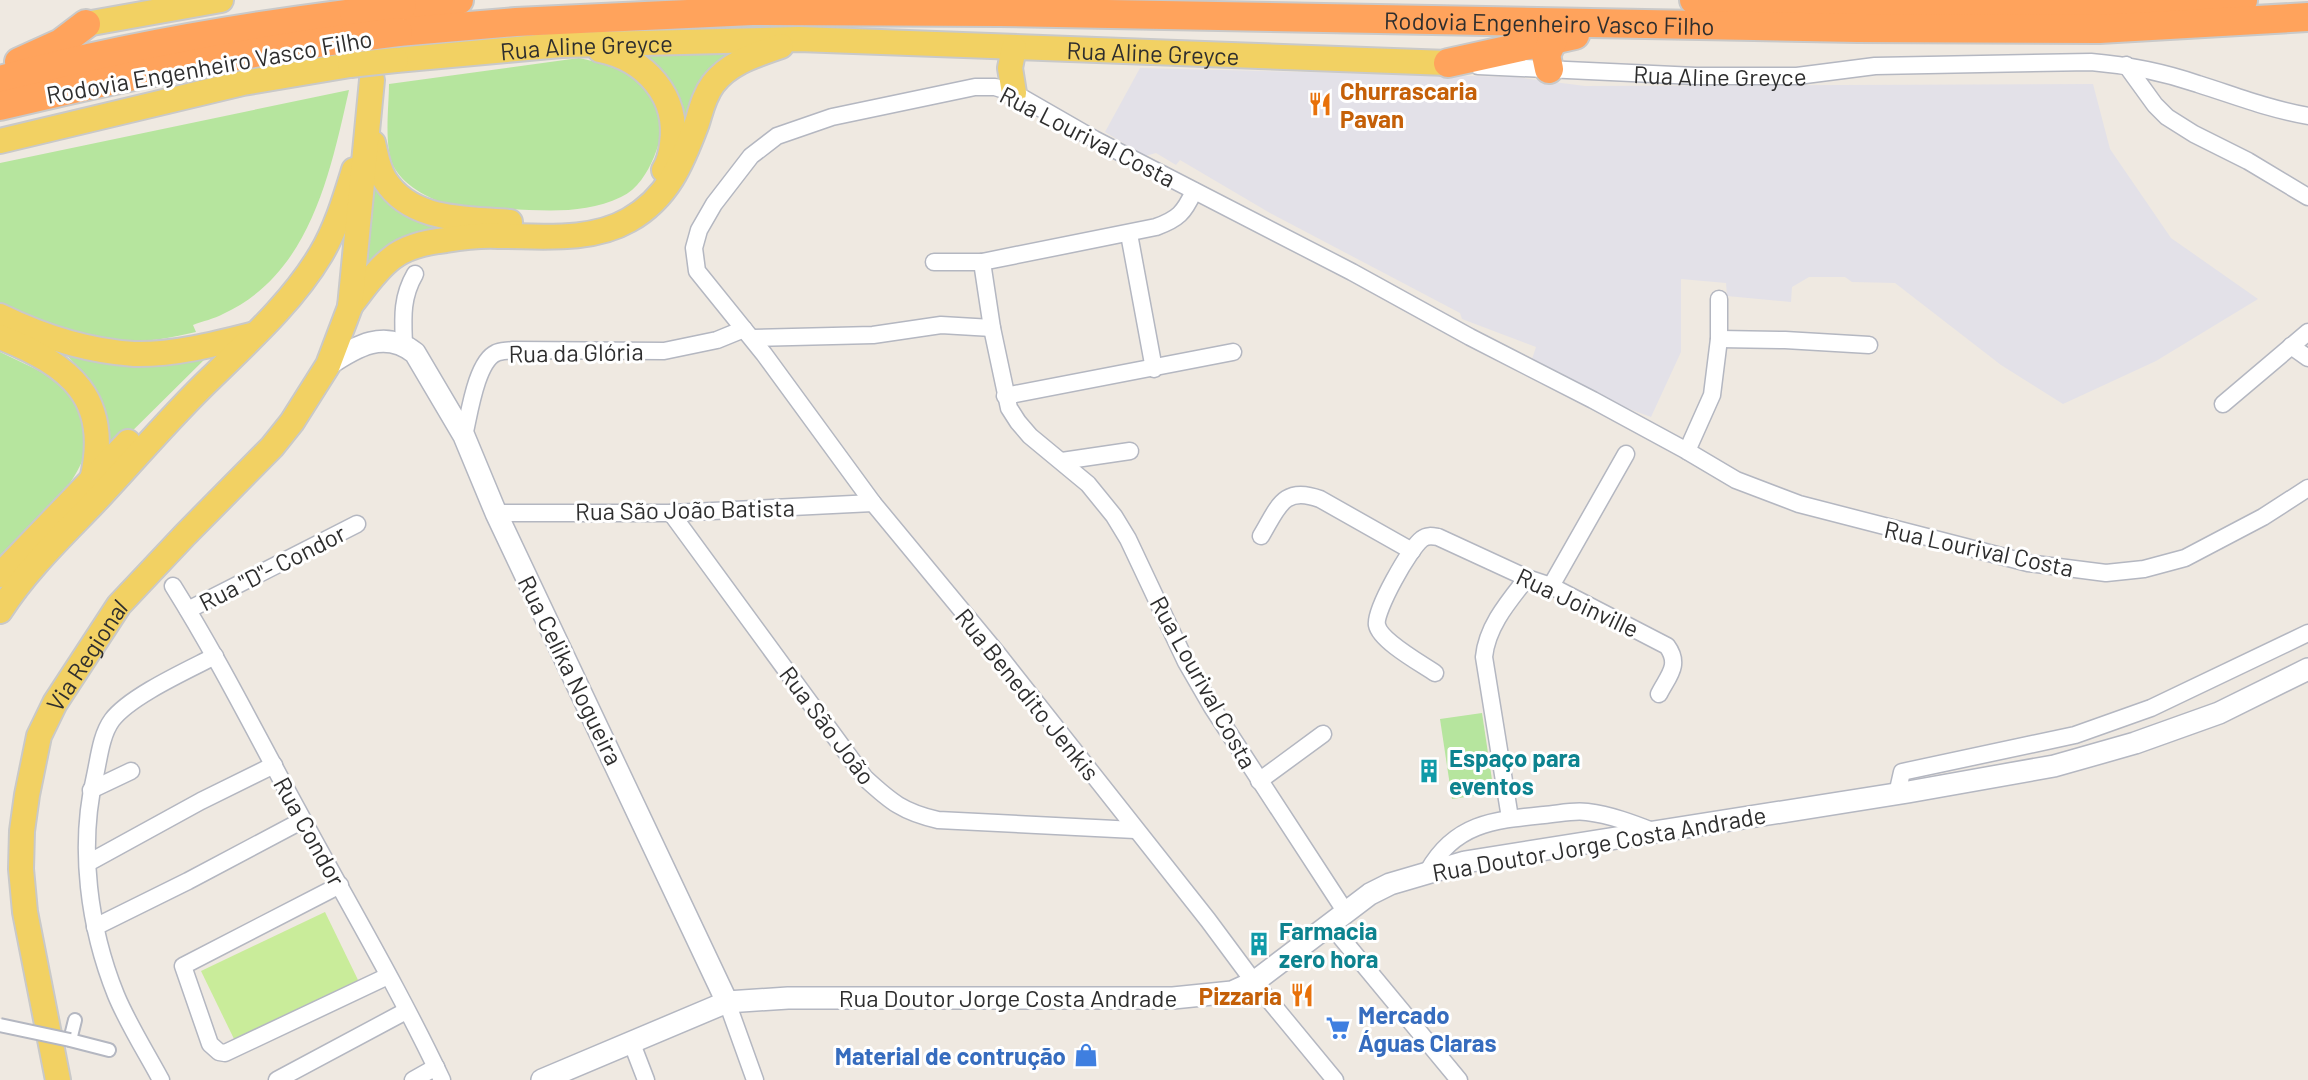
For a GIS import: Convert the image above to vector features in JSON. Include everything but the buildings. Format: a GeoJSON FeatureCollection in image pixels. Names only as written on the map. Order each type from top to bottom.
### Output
{"type":"FeatureCollection","features":[{"type":"Feature","properties":{"kind":"highway","name":"Rodovia Engenheiro Vasco Filho"},"geometry":{"type":"LineString","coordinates":[[399,33],[459,0]]}},
{"type":"Feature","properties":{"kind":"highway","name":"Rodovia Engenheiro Vasco Filho"},"geometry":{"type":"LineString","coordinates":[[1694,0],[2079,6],[2209,4],[2243,0]]}},
{"type":"Feature","properties":{"kind":"highway","name":"Rodovia Engenheiro Vasco Filho"},"geometry":{"type":"LineString","coordinates":[[0,106],[105,80],[281,48],[399,33],[614,16],[789,11],[1000,12],[1619,25],[2099,29],[2308,17]]}},
{"type":"Feature","properties":{"kind":"highway"},"geometry":{"type":"LineString","coordinates":[[0,70],[61,43],[86,24]]}},
{"type":"Feature","properties":{"kind":"highway"},"geometry":{"type":"LineString","coordinates":[[1448,63],[1619,25]]}},
{"type":"Feature","properties":{"kind":"highway","name":"Rodovia Engenheiro Vasco Filho"},"geometry":{"type":"LineString","coordinates":[[0,80],[190,38],[352,39]]}},
{"type":"Feature","properties":{"kind":"highway"},"geometry":{"type":"LineString","coordinates":[[1549,69],[1546,55],[1553,40]]}},
{"type":"Feature","properties":{"kind":"main road"},"geometry":{"type":"LineString","coordinates":[[86,24],[109,0]]}},
{"type":"Feature","properties":{"kind":"main road"},"geometry":{"type":"LineString","coordinates":[[86,24],[212,1]]}},
{"type":"Feature","properties":{"kind":"main road","name":"Rua Aline Greyce"},"geometry":{"type":"LineString","coordinates":[[399,33],[561,45],[799,39],[1448,63]]}},
{"type":"Feature","properties":{"kind":"main road"},"geometry":{"type":"LineString","coordinates":[[0,141],[243,83],[352,39]]}},
{"type":"Feature","properties":{"kind":"main road"},"geometry":{"type":"LineString","coordinates":[[350,307],[391,258],[409,247],[465,237],[575,235],[627,222],[656,201],[675,176],[703,101],[713,84],[741,61],[799,39]]}},
{"type":"Feature","properties":{"kind":"main road"},"geometry":{"type":"LineString","coordinates":[[369,126],[383,178],[395,193],[408,203],[428,212],[445,217],[515,222],[582,222],[604,217],[622,209],[656,183],[667,165],[674,122],[663,90],[638,65],[604,51],[561,45]]}},
{"type":"Feature","properties":{"kind":"main road"},"geometry":{"type":"LineString","coordinates":[[1014,48],[1010,68],[1014,93]]}},
{"type":"Feature","properties":{"kind":"main road"},"geometry":{"type":"LineString","coordinates":[[350,307],[372,80]]}},
{"type":"Feature","properties":{"kind":"main road"},"geometry":{"type":"LineString","coordinates":[[0,611],[47,552],[255,334],[303,279],[321,254],[339,217],[369,126]]}},
{"type":"Feature","properties":{"kind":"main road","name":"Via Regional"},"geometry":{"type":"LineString","coordinates":[[58,1080],[25,912],[21,869],[27,794],[39,736],[55,703],[119,605],[272,447],[292,422],[328,365],[350,307]]}},
{"type":"Feature","properties":{"kind":"main road"},"geometry":{"type":"LineString","coordinates":[[0,316],[52,338],[135,354],[186,350],[255,334]]}},
{"type":"Feature","properties":{"kind":"main road"},"geometry":{"type":"LineString","coordinates":[[0,337],[48,359],[76,383],[87,398],[95,417],[97,435],[96,464],[92,480]]}},
{"type":"Feature","properties":{"kind":"main road"},"geometry":{"type":"LineString","coordinates":[[328,365],[367,344],[392,341],[404,345]]}},
{"type":"Feature","properties":{"kind":"main road","name":"Rua Celika Nogueira"},"geometry":{"type":"LineString","coordinates":[[404,345],[415,354],[464,436],[496,513],[727,1002]]}},
{"type":"Feature","properties":{"kind":"main road"},"geometry":{"type":"LineString","coordinates":[[0,575],[171,399],[219,370]]}},
{"type":"Feature","properties":{"kind":"main road","name":"Rua Doutor Jorge Costa Andrade"},"geometry":{"type":"LineString","coordinates":[[542,1080],[576,1073],[631,1041],[727,1002],[788,998],[1173,998],[1232,992],[1254,982],[1370,894],[1428,871],[1515,853],[1897,794],[2054,766],[2135,743],[2219,713],[2308,669]]}},
{"type":"Feature","properties":{"kind":"street","name":"Rua Aline Greyce"},"geometry":{"type":"LineString","coordinates":[[1448,63],[1696,76],[1797,76],[1875,66],[2091,62],[2126,65],[2195,83],[2272,109],[2308,116]]}},
{"type":"Feature","properties":{"kind":"street"},"geometry":{"type":"LineString","coordinates":[[2126,65],[2167,117],[2194,134],[2248,160],[2308,197]]}},
{"type":"Feature","properties":{"kind":"street","name":"Rua Lourival Costa"},"geometry":{"type":"LineString","coordinates":[[724,306],[697,271],[694,248],[699,230],[715,204],[751,156],[777,136],[832,117],[975,86],[995,87],[1014,93],[1094,139],[1352,272],[1687,451],[1736,480],[1799,505],[2028,563],[2106,573],[2144,569],[2185,558],[2263,517],[2308,488]]}},
{"type":"Feature","properties":{"kind":"street","name":"Rua Lourival Costa"},"geometry":{"type":"LineString","coordinates":[[934,262],[982,262],[1129,234],[1173,221],[1182,213],[1194,191]]}},
{"type":"Feature","properties":{"kind":"street"},"geometry":{"type":"LineString","coordinates":[[1129,234],[1154,369]]}},
{"type":"Feature","properties":{"kind":"street","name":"Rua Lourival Costa"},"geometry":{"type":"LineString","coordinates":[[982,262],[1005,396],[1018,422],[1030,436],[1088,484],[1114,516],[1128,539],[1186,662],[1259,781],[1337,917],[1459,1080]]}},
{"type":"Feature","properties":{"kind":"street"},"geometry":{"type":"LineString","coordinates":[[404,345],[403,304],[407,288],[415,274]]}},
{"type":"Feature","properties":{"kind":"street"},"geometry":{"type":"LineString","coordinates":[[1687,451],[1712,395],[1719,339],[1719,299]]}},
{"type":"Feature","properties":{"kind":"street","name":"Rua Benedito Jenkis"},"geometry":{"type":"LineString","coordinates":[[724,306],[748,333],[873,503],[997,653],[1254,982],[1335,1080]]}},
{"type":"Feature","properties":{"kind":"street","name":"Rua da Glória"},"geometry":{"type":"LineString","coordinates":[[464,436],[479,375],[485,362],[494,354],[512,350],[664,351],[748,333],[873,335],[941,324],[992,328]]}},
{"type":"Feature","properties":{"kind":"street"},"geometry":{"type":"LineString","coordinates":[[2223,404],[2308,332]]}},
{"type":"Feature","properties":{"kind":"street"},"geometry":{"type":"LineString","coordinates":[[1719,339],[1869,345]]}},
{"type":"Feature","properties":{"kind":"street"},"geometry":{"type":"LineString","coordinates":[[2291,346],[2308,358]]}},
{"type":"Feature","properties":{"kind":"street"},"geometry":{"type":"LineString","coordinates":[[1005,396],[1233,352]]}},
{"type":"Feature","properties":{"kind":"street"},"geometry":{"type":"LineString","coordinates":[[1062,461],[1130,452]]}},
{"type":"Feature","properties":{"kind":"street"},"geometry":{"type":"LineString","coordinates":[[1551,586],[1626,454]]}},
{"type":"Feature","properties":{"kind":"street"},"geometry":{"type":"LineString","coordinates":[[1261,536],[1282,503],[1293,494],[1306,494],[1320,499],[1412,551],[1378,612],[1377,626],[1385,638],[1435,673]]}},
{"type":"Feature","properties":{"kind":"street","name":"Rua São João Batista"},"geometry":{"type":"LineString","coordinates":[[496,513],[671,513],[873,503]]}},
{"type":"Feature","properties":{"kind":"street","name":"Rua São João"},"geometry":{"type":"LineString","coordinates":[[671,513],[865,778],[893,803],[915,815],[938,820],[1135,830]]}},
{"type":"Feature","properties":{"kind":"street","name":"Rua \"D\"- Condor"},"geometry":{"type":"LineString","coordinates":[[188,610],[357,524]]}},
{"type":"Feature","properties":{"kind":"street","name":"Rua Joinville"},"geometry":{"type":"LineString","coordinates":[[1412,551],[1423,538],[1438,537],[1527,578],[1551,586],[1667,646],[1674,655],[1674,667],[1659,694]]}},
{"type":"Feature","properties":{"kind":"street"},"geometry":{"type":"LineString","coordinates":[[1510,818],[1484,657],[1486,641],[1494,625],[1527,578]]}},
{"type":"Feature","properties":{"kind":"street","name":"Rua Condor"},"geometry":{"type":"LineString","coordinates":[[173,586],[215,656],[340,885],[439,1074]]}},
{"type":"Feature","properties":{"kind":"street"},"geometry":{"type":"LineString","coordinates":[[1897,794],[1902,772],[2076,734],[2151,708],[2308,633]]}},
{"type":"Feature","properties":{"kind":"street"},"geometry":{"type":"LineString","coordinates":[[161,1080],[118,998],[94,927],[88,863],[91,790],[103,740],[112,721],[134,701],[215,656]]}},
{"type":"Feature","properties":{"kind":"street"},"geometry":{"type":"LineString","coordinates":[[1259,781],[1323,734]]}},
{"type":"Feature","properties":{"kind":"street"},"geometry":{"type":"LineString","coordinates":[[88,863],[274,765]]}},
{"type":"Feature","properties":{"kind":"street"},"geometry":{"type":"LineString","coordinates":[[91,790],[131,771]]}},
{"type":"Feature","properties":{"kind":"street"},"geometry":{"type":"LineString","coordinates":[[1428,871],[1448,843],[1465,831],[1510,818],[1584,811],[1611,816],[1655,832]]}},
{"type":"Feature","properties":{"kind":"street"},"geometry":{"type":"LineString","coordinates":[[94,927],[303,820]]}},
{"type":"Feature","properties":{"kind":"street"},"geometry":{"type":"LineString","coordinates":[[340,885],[183,966],[210,1044],[219,1052],[225,1053],[388,976]]}},
{"type":"Feature","properties":{"kind":"street","name":"Rua Celika Nogueira"},"geometry":{"type":"LineString","coordinates":[[727,1002],[755,1080]]}},
{"type":"Feature","properties":{"kind":"street"},"geometry":{"type":"LineString","coordinates":[[277,1080],[406,1011]]}},
{"type":"Feature","properties":{"kind":"street"},"geometry":{"type":"LineString","coordinates":[[70,1040],[75,1020]]}},
{"type":"Feature","properties":{"kind":"street"},"geometry":{"type":"LineString","coordinates":[[0,1025],[109,1050]]}},
{"type":"Feature","properties":{"kind":"street"},"geometry":{"type":"LineString","coordinates":[[631,1041],[646,1080]]}},
{"type":"Feature","properties":{"kind":"street"},"geometry":{"type":"LineString","coordinates":[[413,1080],[439,1074]]}},
{"type":"Feature","properties":{"kind":"shaded area"},"geometry":{"type":"Polygon","coordinates":[[[1140,68],[1514,77],[1585,86],[2093,84],[2110,149],[2171,238],[2258,299],[2156,361],[2063,404],[2001,365],[1895,283],[1852,282],[1845,277],[1809,277],[1792,287],[1791,302],[1727,296],[1726,283],[1681,279],[1681,352],[1651,417],[1616,404],[1531,362],[1536,347],[1462,319],[1460,313],[1270,213],[1180,160],[1176,165],[1156,153],[1145,156],[1105,132],[1140,68]]]}},
{"type":"Feature","properties":{"kind":"green space"},"geometry":{"type":"Polygon","coordinates":[[[735,53],[693,97],[679,138],[669,81],[645,54],[735,53]]]}},
{"type":"Feature","properties":{"kind":"green space"},"geometry":{"type":"Polygon","coordinates":[[[579,58],[617,69],[633,77],[647,88],[656,100],[661,116],[661,135],[648,169],[627,194],[606,203],[575,209],[462,207],[428,197],[406,182],[395,169],[388,140],[389,84],[579,58]]]}},
{"type":"Feature","properties":{"kind":"green space"},"geometry":{"type":"Polygon","coordinates":[[[349,90],[324,187],[312,219],[296,248],[277,274],[253,296],[220,316],[193,325],[196,332],[147,341],[98,341],[57,330],[0,306],[0,163],[349,90]]]}},
{"type":"Feature","properties":{"kind":"green space"},"geometry":{"type":"Polygon","coordinates":[[[375,168],[383,187],[478,226],[428,230],[411,236],[362,273],[372,221],[375,168]]]}},
{"type":"Feature","properties":{"kind":"green space"},"geometry":{"type":"Polygon","coordinates":[[[214,350],[107,456],[106,423],[99,398],[85,375],[62,351],[214,350]]]}},
{"type":"Feature","properties":{"kind":"green space"},"geometry":{"type":"Polygon","coordinates":[[[0,352],[61,386],[78,411],[86,441],[81,464],[62,494],[0,563],[0,352]]]}},
{"type":"Feature","properties":{"kind":"green space"},"geometry":{"type":"Polygon","coordinates":[[[1482,713],[1494,793],[1452,799],[1440,719],[1482,713]]]}},
{"type":"Feature","properties":{"kind":"green space"},"geometry":{"type":"Polygon","coordinates":[[[325,912],[359,982],[235,1041],[201,971],[325,912]]]}},
{"type":"Feature","properties":{"kind":"place","name":"Churrascaria Pavan"},"geometry":{"type":"Point","coordinates":[1320,104]}},
{"type":"Feature","properties":{"kind":"place","name":"Espaço para eventos"},"geometry":{"type":"Point","coordinates":[1429,771]}},
{"type":"Feature","properties":{"kind":"place","name":"Farmacia zero hora"},"geometry":{"type":"Point","coordinates":[1259,944]}},
{"type":"Feature","properties":{"kind":"place","name":"Pizzaria"},"geometry":{"type":"Point","coordinates":[1302,995]}},
{"type":"Feature","properties":{"kind":"place","name":"Mercado Águas Claras"},"geometry":{"type":"Point","coordinates":[1338,1028]}},
{"type":"Feature","properties":{"kind":"place","name":"Material de contrução"},"geometry":{"type":"Point","coordinates":[1086,1055]}}]}
